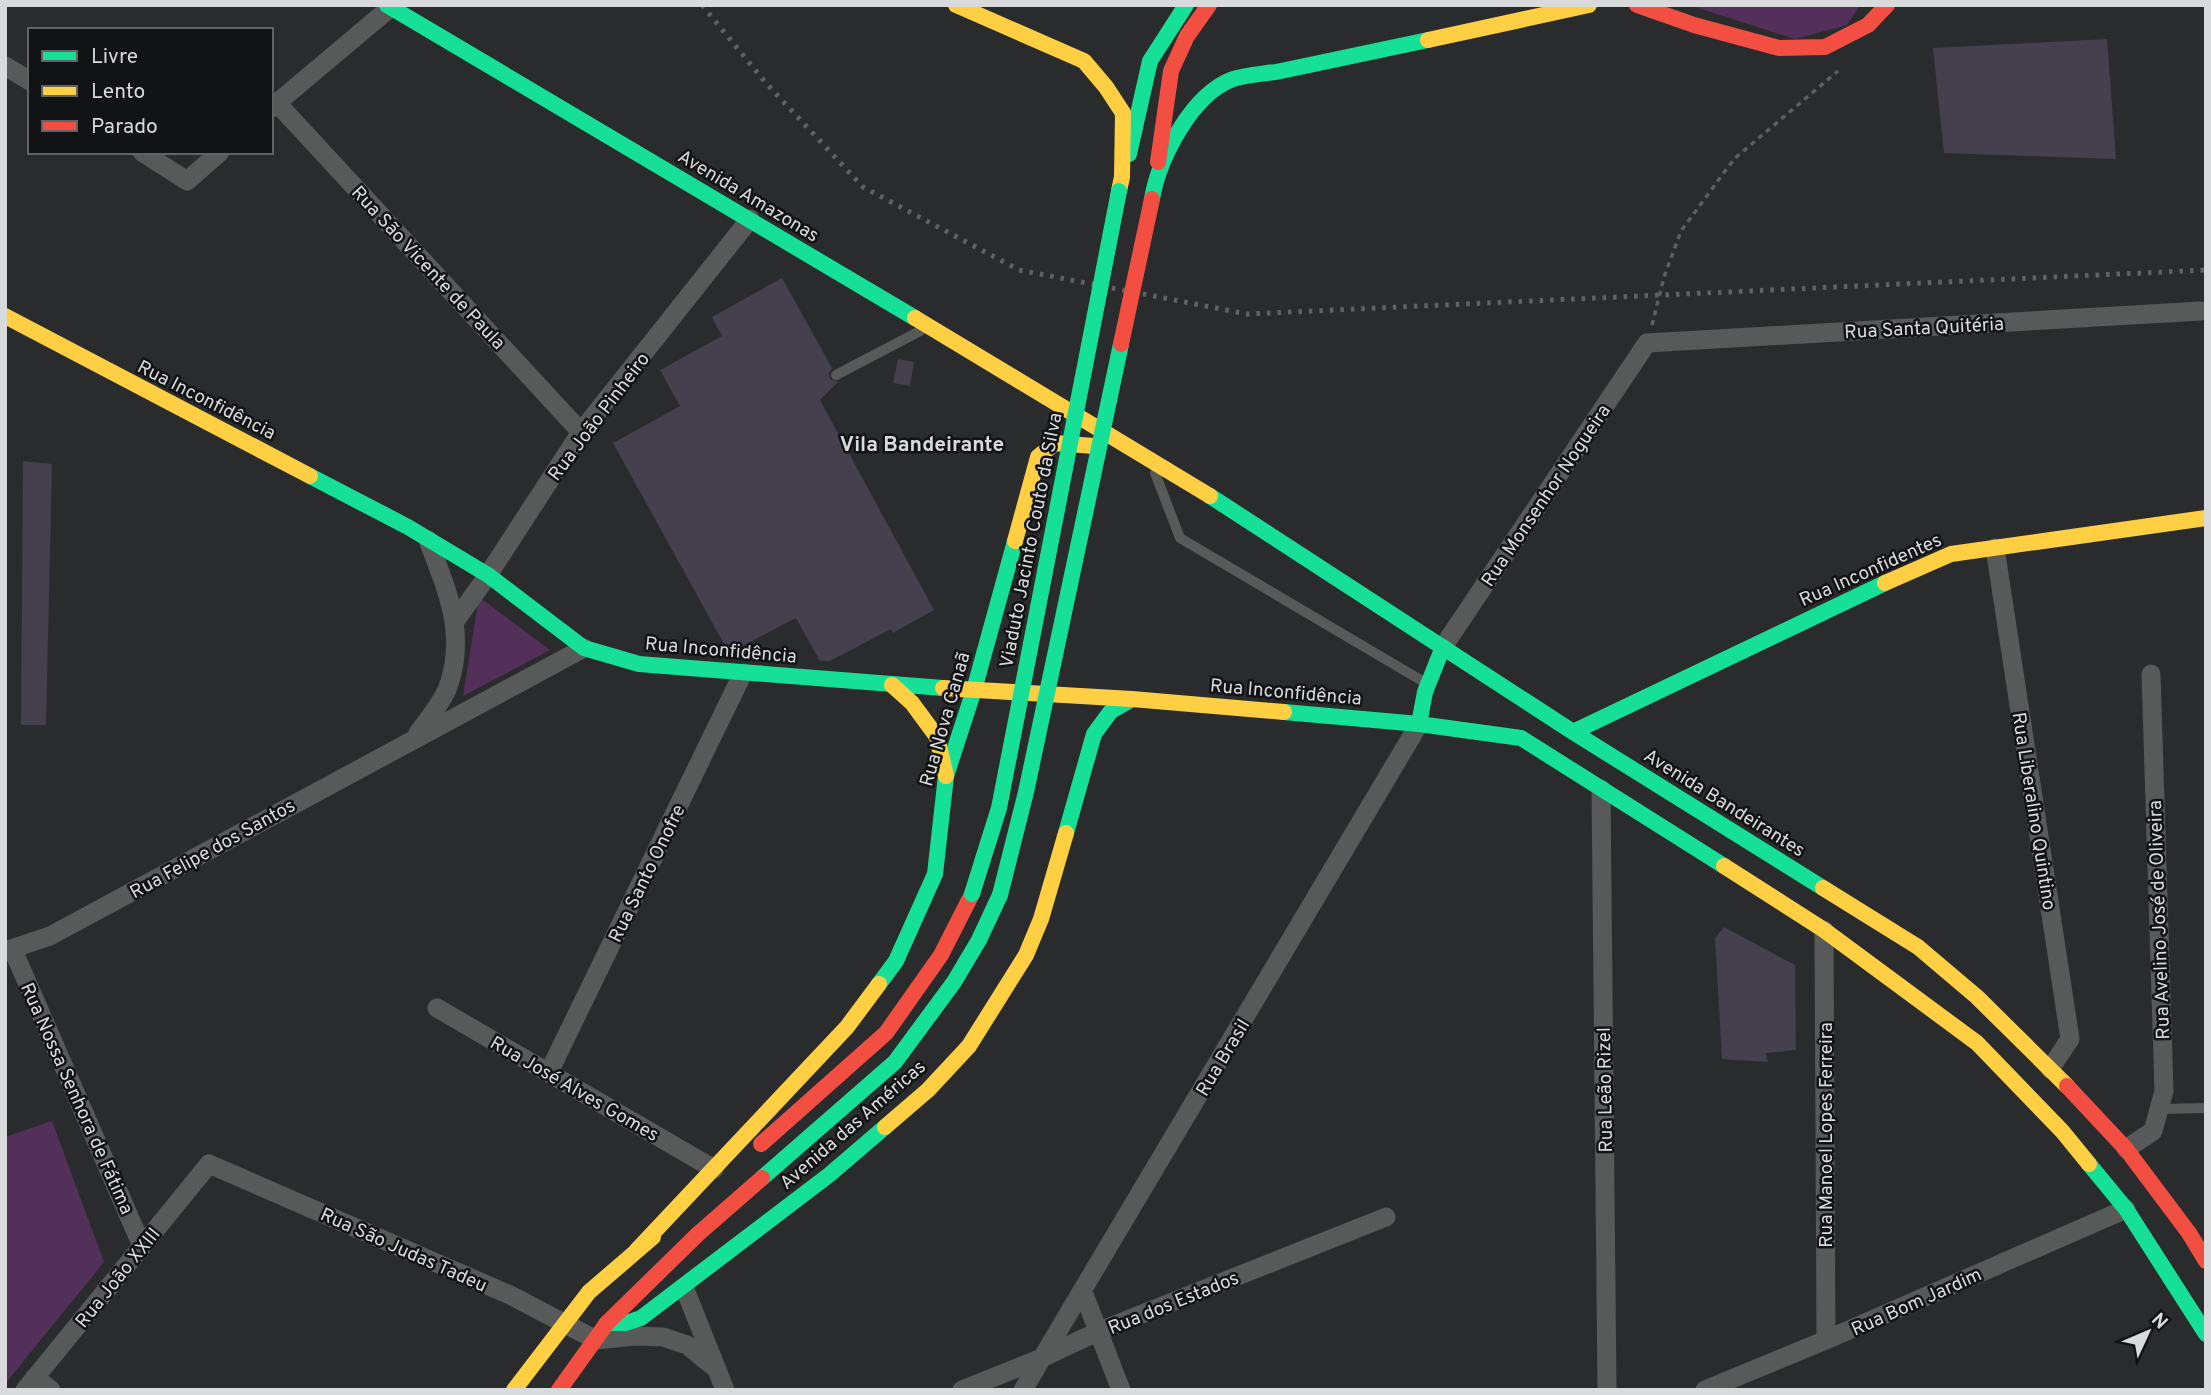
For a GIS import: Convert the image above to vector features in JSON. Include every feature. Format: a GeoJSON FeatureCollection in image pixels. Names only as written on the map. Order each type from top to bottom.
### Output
{"type":"FeatureCollection","features":[{"type":"Feature","properties":{"kind":"main road"},"geometry":{"type":"LineString","coordinates":[[956,5],[1084,61],[1123,113],[1121,184]]}},
{"type":"Feature","properties":{"kind":"main road","name":"Viaduto Jacinto Couto da Silva"},"geometry":{"type":"LineString","coordinates":[[636,1251],[825,1089],[886,1033],[941,955],[972,894],[999,808],[1121,184],[1150,61],[1186,5]]}},
{"type":"Feature","properties":{"kind":"main road"},"geometry":{"type":"LineString","coordinates":[[1155,182],[1171,71],[1187,36],[1209,5]]}},
{"type":"Feature","properties":{"kind":"main road"},"geometry":{"type":"LineString","coordinates":[[1155,182],[1175,137],[1199,102],[1233,79],[1278,72],[1589,5]]}},
{"type":"Feature","properties":{"kind":"main road"},"geometry":{"type":"LineString","coordinates":[[1637,5],[1694,25],[1779,48],[1825,47],[1868,25],[1887,5]]}},
{"type":"Feature","properties":{"kind":"main road","name":"Avenida Amazonas"},"geometry":{"type":"LineString","coordinates":[[389,6],[1088,422]]}},
{"type":"Feature","properties":{"kind":"main road","name":"Avenida das Américas"},"geometry":{"type":"LineString","coordinates":[[559,1390],[607,1323],[698,1234],[895,1062],[958,975],[988,926],[1000,895],[1029,778],[1155,182]]}},
{"type":"Feature","properties":{"kind":"main road","name":"Rua Inconfidência"},"geometry":{"type":"LineString","coordinates":[[5,316],[427,538],[488,575],[584,648],[639,664],[892,685],[1132,699],[1419,724],[1521,738],[1601,789]]}},
{"type":"Feature","properties":{"kind":"main road","name":"Avenida Bandeirantes"},"geometry":{"type":"LineString","coordinates":[[1088,422],[1242,515],[1573,732],[1917,947],[1977,997],[2126,1149],[2189,1233],[2206,1261]]}},
{"type":"Feature","properties":{"kind":"main road","name":"Rua Nova Canaã"},"geometry":{"type":"LineString","coordinates":[[636,1251],[847,1027],[895,961],[935,874],[946,776],[974,690],[1038,457],[1055,443],[1091,445],[1145,457]]}},
{"type":"Feature","properties":{"kind":"main road","name":"Rua Inconfidentes"},"geometry":{"type":"LineString","coordinates":[[1573,732],[1842,602],[1951,554],[2206,518]]}},
{"type":"Feature","properties":{"kind":"main road"},"geometry":{"type":"LineString","coordinates":[[1419,724],[1427,684],[1443,647]]}},
{"type":"Feature","properties":{"kind":"main road"},"geometry":{"type":"LineString","coordinates":[[892,685],[912,703],[937,737],[946,776]]}},
{"type":"Feature","properties":{"kind":"main road","name":"Avenida das Américas"},"geometry":{"type":"LineString","coordinates":[[607,1323],[626,1323],[641,1318],[684,1287],[829,1175],[928,1090],[969,1046],[1026,955],[1041,919],[1094,734],[1111,711],[1132,699]]}},
{"type":"Feature","properties":{"kind":"main road"},"geometry":{"type":"LineString","coordinates":[[1601,789],[1824,930],[1977,1043],[2062,1131],[2126,1209],[2199,1319],[2206,1334]]}},
{"type":"Feature","properties":{"kind":"main road"},"geometry":{"type":"LineString","coordinates":[[2062,1131],[2083,1140],[2105,1160],[2169,1246]]}},
{"type":"Feature","properties":{"kind":"main road"},"geometry":{"type":"LineString","coordinates":[[514,1390],[589,1293],[636,1251]]}},
{"type":"Feature","properties":{"kind":"street"},"geometry":{"type":"LineString","coordinates":[[274,105],[389,6]]}},
{"type":"Feature","properties":{"kind":"street"},"geometry":{"type":"LineString","coordinates":[[5,66],[28,80]]}},
{"type":"Feature","properties":{"kind":"street","name":"Rua São Vicente de Paula"},"geometry":{"type":"LineString","coordinates":[[274,105],[581,432]]}},
{"type":"Feature","properties":{"kind":"street"},"geometry":{"type":"LineString","coordinates":[[145,154],[187,181],[218,154]]}},
{"type":"Feature","properties":{"kind":"street","name":"Rua João Pinheiro"},"geometry":{"type":"LineString","coordinates":[[456,620],[581,432],[750,219]]}},
{"type":"Feature","properties":{"kind":"street","name":"Rua Santa Quitéria"},"geometry":{"type":"LineString","coordinates":[[1647,343],[2201,311]]}},
{"type":"Feature","properties":{"kind":"street","name":"Rua Monsenhor Nogueira"},"geometry":{"type":"LineString","coordinates":[[1443,647],[1647,343]]}},
{"type":"Feature","properties":{"kind":"street","name":"Rua Felipe dos Santos"},"geometry":{"type":"LineString","coordinates":[[415,737],[447,690],[457,653],[456,620],[427,538]]}},
{"type":"Feature","properties":{"kind":"street","name":"Rua Liberalino Quintino"},"geometry":{"type":"LineString","coordinates":[[1995,548],[2070,1039],[2050,1069]]}},
{"type":"Feature","properties":{"kind":"street","name":"Rua Felipe dos Santos"},"geometry":{"type":"LineString","coordinates":[[9,951],[50,936],[584,648]]}},
{"type":"Feature","properties":{"kind":"street","name":"Rua Santo Onofre"},"geometry":{"type":"LineString","coordinates":[[548,1072],[743,673]]}},
{"type":"Feature","properties":{"kind":"street","name":"Rua Avelino José de Oliveira"},"geometry":{"type":"LineString","coordinates":[[2126,1149],[2153,1131],[2164,1091],[2151,674]]}},
{"type":"Feature","properties":{"kind":"street","name":"Rua Brasil"},"geometry":{"type":"LineString","coordinates":[[1023,1390],[1419,724]]}},
{"type":"Feature","properties":{"kind":"street","name":"Rua Leão Rizel"},"geometry":{"type":"LineString","coordinates":[[1601,789],[1607,1390]]}},
{"type":"Feature","properties":{"kind":"street","name":"Rua Manoel Lopes Ferreira"},"geometry":{"type":"LineString","coordinates":[[1824,930],[1826,1340]]}},
{"type":"Feature","properties":{"kind":"street","name":"Rua Nossa Senhora de Fátima"},"geometry":{"type":"LineString","coordinates":[[9,951],[142,1246]]}},
{"type":"Feature","properties":{"kind":"street","name":"Rua José Alves Gomes"},"geometry":{"type":"LineString","coordinates":[[437,1008],[714,1169]]}},
{"type":"Feature","properties":{"kind":"street","name":"Rua João XXIII"},"geometry":{"type":"LineString","coordinates":[[30,1383],[209,1164]]}},
{"type":"Feature","properties":{"kind":"street","name":"Rua São Judas Tadeu"},"geometry":{"type":"LineString","coordinates":[[209,1164],[510,1295],[596,1340]]}},
{"type":"Feature","properties":{"kind":"street","name":"Rua Bom Jardim"},"geometry":{"type":"LineString","coordinates":[[1705,1390],[2126,1209]]}},
{"type":"Feature","properties":{"kind":"street","name":"Rua dos Estados"},"geometry":{"type":"LineString","coordinates":[[962,1390],[1097,1332],[1386,1217]]}},
{"type":"Feature","properties":{"kind":"street"},"geometry":{"type":"LineString","coordinates":[[684,1287],[724,1390]]}},
{"type":"Feature","properties":{"kind":"street"},"geometry":{"type":"LineString","coordinates":[[1083,1292],[1121,1390]]}},
{"type":"Feature","properties":{"kind":"street"},"geometry":{"type":"LineString","coordinates":[[596,1340],[635,1336],[663,1337],[687,1345],[715,1368]]}},
{"type":"Feature","properties":{"kind":"street"},"geometry":{"type":"LineString","coordinates":[[30,1383],[51,1390]]}},
{"type":"Feature","properties":{"kind":"lane"},"geometry":{"type":"LineString","coordinates":[[836,375],[928,326]]}},
{"type":"Feature","properties":{"kind":"lane"},"geometry":{"type":"LineString","coordinates":[[1145,457],[1180,538],[1427,684]]}},
{"type":"Feature","properties":{"kind":"lane"},"geometry":{"type":"LineString","coordinates":[[2159,1109],[2206,1108]]}},
{"type":"Feature","properties":{"kind":"path"},"geometry":{"type":"LineString","coordinates":[[1647,343],[1664,277],[1681,231],[1734,159],[1840,69]]}},
{"type":"Feature","properties":{"kind":"shaded area"},"geometry":{"type":"Polygon","coordinates":[[[1689,5],[1860,5],[1847,25],[1795,39],[1689,5]]]}},
{"type":"Feature","properties":{"kind":"shaded area"},"geometry":{"type":"Polygon","coordinates":[[[479,597],[550,650],[463,696],[479,597]]]}},
{"type":"Feature","properties":{"kind":"shaded area"},"geometry":{"type":"Polygon","coordinates":[[[52,1121],[104,1262],[5,1384],[5,1137],[52,1121]]]}},
{"type":"Feature","properties":{"kind":"building"},"geometry":{"type":"Polygon","coordinates":[[[2107,39],[2116,159],[1944,153],[1933,48],[2107,39]]]}},
{"type":"Feature","properties":{"kind":"building"},"geometry":{"type":"Polygon","coordinates":[[[782,278],[832,368],[830,379],[838,382],[820,400],[934,610],[893,633],[891,629],[830,661],[820,661],[796,618],[729,653],[613,443],[680,406],[660,370],[722,336],[712,317],[782,278]]]}},
{"type":"Feature","properties":{"kind":"building"},"geometry":{"type":"Polygon","coordinates":[[[898,359],[914,362],[910,386],[893,383],[898,359]]]}},
{"type":"Feature","properties":{"kind":"building"},"geometry":{"type":"Polygon","coordinates":[[[23,461],[52,464],[46,725],[21,725],[23,461]]]}},
{"type":"Feature","properties":{"kind":"building"},"geometry":{"type":"Polygon","coordinates":[[[1724,927],[1795,965],[1796,1050],[1766,1053],[1768,1062],[1722,1059],[1715,938],[1724,927]]]}},
{"type":"Feature","properties":{"kind":"railway"},"geometry":{"type":"LineString","coordinates":[[702,5],[765,82],[863,187],[1019,270],[1247,314],[2206,270]]}},
{"type":"Feature","properties":{"kind":"traffic: fast"},"geometry":{"type":"LineString","coordinates":[[387,5],[915,318]]}},
{"type":"Feature","properties":{"kind":"traffic: fast"},"geometry":{"type":"LineString","coordinates":[[1129,154],[1150,61],[1186,5]]}},
{"type":"Feature","properties":{"kind":"traffic: fast"},"geometry":{"type":"LineString","coordinates":[[1152,199],[1162,165],[1180,129],[1204,98],[1218,87],[1239,77],[1281,71],[1428,40]]}},
{"type":"Feature","properties":{"kind":"traffic: fast"},"geometry":{"type":"LineString","coordinates":[[972,894],[999,808],[1119,191]]}},
{"type":"Feature","properties":{"kind":"traffic: fast"},"geometry":{"type":"LineString","coordinates":[[1000,895],[1026,792],[1121,344]]}},
{"type":"Feature","properties":{"kind":"traffic: fast"},"geometry":{"type":"LineString","coordinates":[[310,476],[408,527],[488,575],[584,648],[639,664],[943,688]]}},
{"type":"Feature","properties":{"kind":"traffic: fast"},"geometry":{"type":"LineString","coordinates":[[1210,496],[1573,732],[1823,888]]}},
{"type":"Feature","properties":{"kind":"traffic: fast"},"geometry":{"type":"LineString","coordinates":[[879,984],[896,961],[935,874],[946,776],[974,690],[1015,541]]}},
{"type":"Feature","properties":{"kind":"traffic: fast"},"geometry":{"type":"LineString","coordinates":[[1573,732],[1885,583]]}},
{"type":"Feature","properties":{"kind":"traffic: fast"},"geometry":{"type":"LineString","coordinates":[[1419,724],[1425,692],[1443,647]]}},
{"type":"Feature","properties":{"kind":"traffic: fast"},"geometry":{"type":"LineString","coordinates":[[1066,833],[1094,734],[1111,711],[1132,699]]}},
{"type":"Feature","properties":{"kind":"traffic: fast"},"geometry":{"type":"LineString","coordinates":[[1284,712],[1419,724],[1521,738],[1724,866]]}},
{"type":"Feature","properties":{"kind":"traffic: fast"},"geometry":{"type":"LineString","coordinates":[[762,1178],[895,1062],[954,982],[979,940],[1000,895]]}},
{"type":"Feature","properties":{"kind":"traffic: fast"},"geometry":{"type":"LineString","coordinates":[[607,1323],[626,1323],[641,1318],[829,1175],[885,1127]]}},
{"type":"Feature","properties":{"kind":"traffic: fast"},"geometry":{"type":"LineString","coordinates":[[2089,1164],[2126,1209],[2206,1334]]}},
{"type":"Feature","properties":{"kind":"traffic: slow"},"geometry":{"type":"LineString","coordinates":[[956,5],[1084,61],[1123,113],[1122,177],[1119,191]]}},
{"type":"Feature","properties":{"kind":"traffic: slow"},"geometry":{"type":"LineString","coordinates":[[1428,40],[1589,5]]}},
{"type":"Feature","properties":{"kind":"traffic: slow"},"geometry":{"type":"LineString","coordinates":[[5,316],[310,476]]}},
{"type":"Feature","properties":{"kind":"traffic: slow"},"geometry":{"type":"LineString","coordinates":[[915,318],[1210,496]]}},
{"type":"Feature","properties":{"kind":"traffic: slow"},"geometry":{"type":"LineString","coordinates":[[1015,541],[1038,457],[1055,443],[1094,446]]}},
{"type":"Feature","properties":{"kind":"traffic: slow"},"geometry":{"type":"LineString","coordinates":[[1885,583],[1951,554],[2206,518]]}},
{"type":"Feature","properties":{"kind":"traffic: slow"},"geometry":{"type":"LineString","coordinates":[[892,685],[912,703],[937,737],[946,776]]}},
{"type":"Feature","properties":{"kind":"traffic: slow"},"geometry":{"type":"LineString","coordinates":[[943,688],[1132,699],[1284,712]]}},
{"type":"Feature","properties":{"kind":"traffic: slow"},"geometry":{"type":"LineString","coordinates":[[885,1127],[928,1090],[969,1046],[1026,955],[1041,919],[1066,833]]}},
{"type":"Feature","properties":{"kind":"traffic: slow"},"geometry":{"type":"LineString","coordinates":[[1724,866],[1824,930],[1977,1043],[2062,1131],[2089,1164]]}},
{"type":"Feature","properties":{"kind":"traffic: slow"},"geometry":{"type":"LineString","coordinates":[[1823,888],[1918,947],[1977,997],[2067,1086]]}},
{"type":"Feature","properties":{"kind":"traffic: slow"},"geometry":{"type":"LineString","coordinates":[[636,1251],[847,1027],[879,984]]}},
{"type":"Feature","properties":{"kind":"traffic: slow"},"geometry":{"type":"LineString","coordinates":[[514,1390],[589,1292],[653,1237]]}},
{"type":"Feature","properties":{"kind":"traffic: jam"},"geometry":{"type":"LineString","coordinates":[[1158,162],[1171,71],[1187,36],[1209,5]]}},
{"type":"Feature","properties":{"kind":"traffic: jam"},"geometry":{"type":"LineString","coordinates":[[1637,5],[1694,25],[1779,48],[1825,47],[1868,25],[1887,5]]}},
{"type":"Feature","properties":{"kind":"traffic: jam"},"geometry":{"type":"LineString","coordinates":[[1121,344],[1152,199]]}},
{"type":"Feature","properties":{"kind":"traffic: jam"},"geometry":{"type":"LineString","coordinates":[[761,1144],[886,1033],[941,955],[972,894]]}},
{"type":"Feature","properties":{"kind":"traffic: jam"},"geometry":{"type":"LineString","coordinates":[[2067,1086],[2126,1149],[2189,1233],[2206,1261]]}},
{"type":"Feature","properties":{"kind":"traffic: jam"},"geometry":{"type":"LineString","coordinates":[[559,1390],[607,1323],[698,1234],[762,1178]]}},
{"type":"Feature","properties":{"kind":"district","name":"Vila Bandeirante"},"geometry":{"type":"Point","coordinates":[922,444]}}]}
